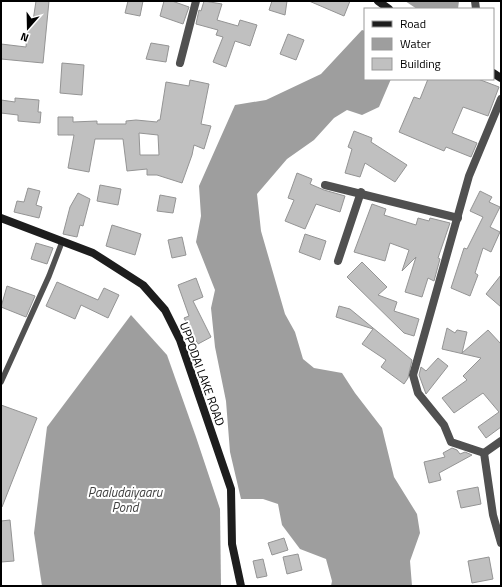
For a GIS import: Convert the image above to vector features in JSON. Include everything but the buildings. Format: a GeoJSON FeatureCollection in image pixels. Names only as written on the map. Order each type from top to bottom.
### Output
{"type":"FeatureCollection","features":[{"type":"Feature","properties":{"kind":"street"},"geometry":{"type":"LineString","coordinates":[[180,63],[196,1]]}},
{"type":"Feature","properties":{"kind":"street"},"geometry":{"type":"LineString","coordinates":[[378,1],[388,8]]}},
{"type":"Feature","properties":{"kind":"street"},"geometry":{"type":"LineString","coordinates":[[484,453],[451,442],[444,425],[418,393],[413,375],[469,176],[501,98]]}},
{"type":"Feature","properties":{"kind":"street"},"geometry":{"type":"LineString","coordinates":[[325,185],[361,192],[458,218]]}},
{"type":"Feature","properties":{"kind":"street"},"geometry":{"type":"LineString","coordinates":[[338,261],[361,192]]}},
{"type":"Feature","properties":{"kind":"street","name":"UPPODAI LAKE ROAD"},"geometry":{"type":"LineString","coordinates":[[1,218],[93,253],[143,285],[165,310],[180,340],[231,489],[232,544],[241,586]]}},
{"type":"Feature","properties":{"kind":"street"},"geometry":{"type":"LineString","coordinates":[[484,453],[501,441]]}},
{"type":"Feature","properties":{"kind":"street"},"geometry":{"type":"LineString","coordinates":[[484,453],[493,515],[501,543]]}},
{"type":"Feature","properties":{"kind":"lane"},"geometry":{"type":"LineString","coordinates":[[1,382],[49,276],[62,242]]}},
{"type":"Feature","properties":{"kind":"water"},"geometry":{"type":"Polygon","coordinates":[[[405,1],[459,1],[458,8],[416,8],[405,1]]]}},
{"type":"Feature","properties":{"kind":"water"},"geometry":{"type":"Polygon","coordinates":[[[362,30],[364,31],[364,80],[391,80],[379,107],[362,115],[347,110],[334,118],[314,140],[287,159],[257,194],[261,231],[285,314],[295,332],[303,359],[314,368],[342,373],[355,393],[382,428],[394,477],[417,514],[420,533],[410,561],[412,586],[331,586],[332,581],[326,559],[300,549],[282,525],[278,504],[263,499],[241,499],[230,452],[226,401],[215,347],[211,308],[215,290],[196,242],[201,216],[199,186],[235,105],[266,100],[321,74],[362,30]]]}},
{"type":"Feature","properties":{"kind":"water","name":"Paaludaiyaaru Pond"},"geometry":{"type":"Polygon","coordinates":[[[131,315],[167,355],[220,509],[221,586],[42,586],[34,533],[47,427],[131,315]]]}}]}
